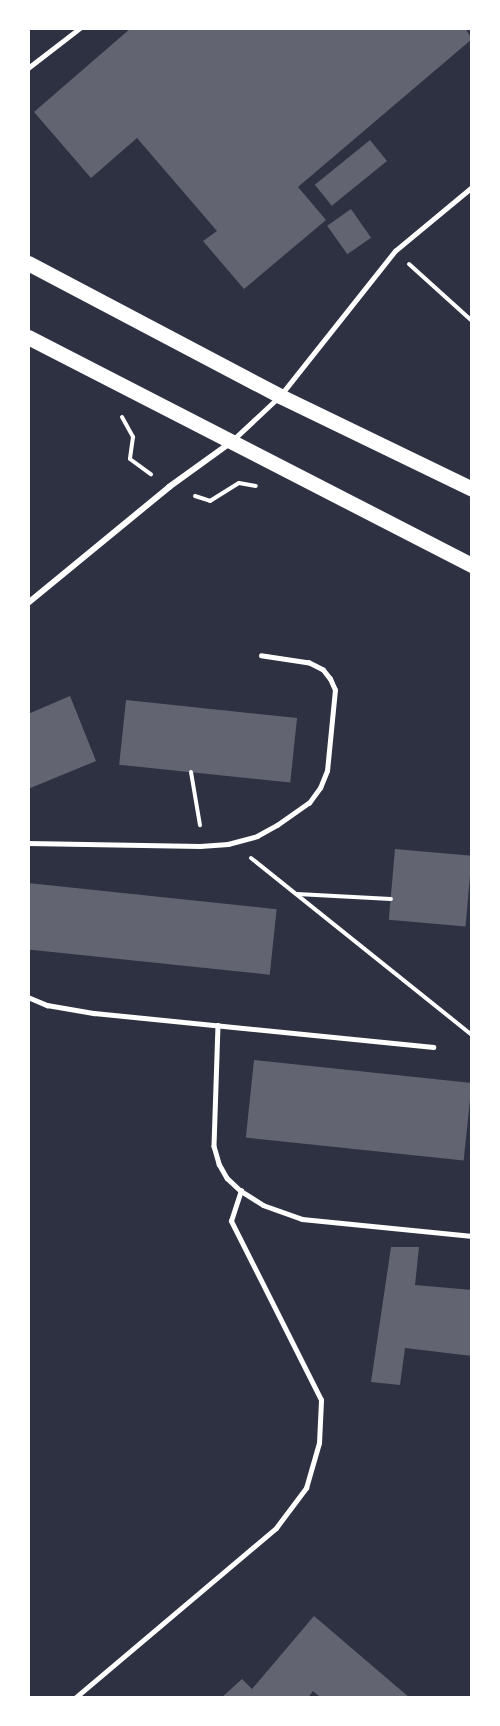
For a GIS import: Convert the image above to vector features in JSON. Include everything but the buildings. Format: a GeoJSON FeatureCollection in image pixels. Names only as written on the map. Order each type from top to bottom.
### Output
{"type":"FeatureCollection","features":[{"type":"Feature","properties":{"kind":"main road"},"geometry":{"type":"LineString","coordinates":[[28,263],[279,396],[471,489]]}},
{"type":"Feature","properties":{"kind":"main road"},"geometry":{"type":"LineString","coordinates":[[28,336],[471,565]]}},
{"type":"Feature","properties":{"kind":"street"},"geometry":{"type":"LineString","coordinates":[[28,603],[169,487],[231,442]]}},
{"type":"Feature","properties":{"kind":"lane"},"geometry":{"type":"LineString","coordinates":[[28,68],[80,28]]}},
{"type":"Feature","properties":{"kind":"lane"},"geometry":{"type":"LineString","coordinates":[[231,442],[279,396],[395,251],[471,187]]}},
{"type":"Feature","properties":{"kind":"lane"},"geometry":{"type":"LineString","coordinates":[[28,843],[203,846],[232,843],[257,836],[296,814],[309,803],[320,788],[327,771],[335,690],[330,678],[323,670],[309,663],[262,656]]}},
{"type":"Feature","properties":{"kind":"lane"},"geometry":{"type":"LineString","coordinates":[[28,997],[48,1005],[94,1013],[433,1047]]}},
{"type":"Feature","properties":{"kind":"lane"},"geometry":{"type":"LineString","coordinates":[[218,1025],[213,1146],[227,1178],[241,1191],[263,1204],[302,1219],[471,1236]]}},
{"type":"Feature","properties":{"kind":"lane"},"geometry":{"type":"LineString","coordinates":[[75,1698],[276,1528],[306,1488],[319,1443],[321,1400],[231,1221],[241,1191]]}},
{"type":"Feature","properties":{"kind":"path"},"geometry":{"type":"LineString","coordinates":[[395,251],[471,321]]}},
{"type":"Feature","properties":{"kind":"path"},"geometry":{"type":"LineString","coordinates":[[118,415],[125,419],[133,437],[130,459],[169,487],[210,501],[239,483],[264,488]]}},
{"type":"Feature","properties":{"kind":"path"},"geometry":{"type":"LineString","coordinates":[[191,772],[203,846]]}},
{"type":"Feature","properties":{"kind":"path"},"geometry":{"type":"LineString","coordinates":[[232,843],[471,1035]]}},
{"type":"Feature","properties":{"kind":"path"},"geometry":{"type":"LineString","coordinates":[[296,894],[391,899]]}}]}
